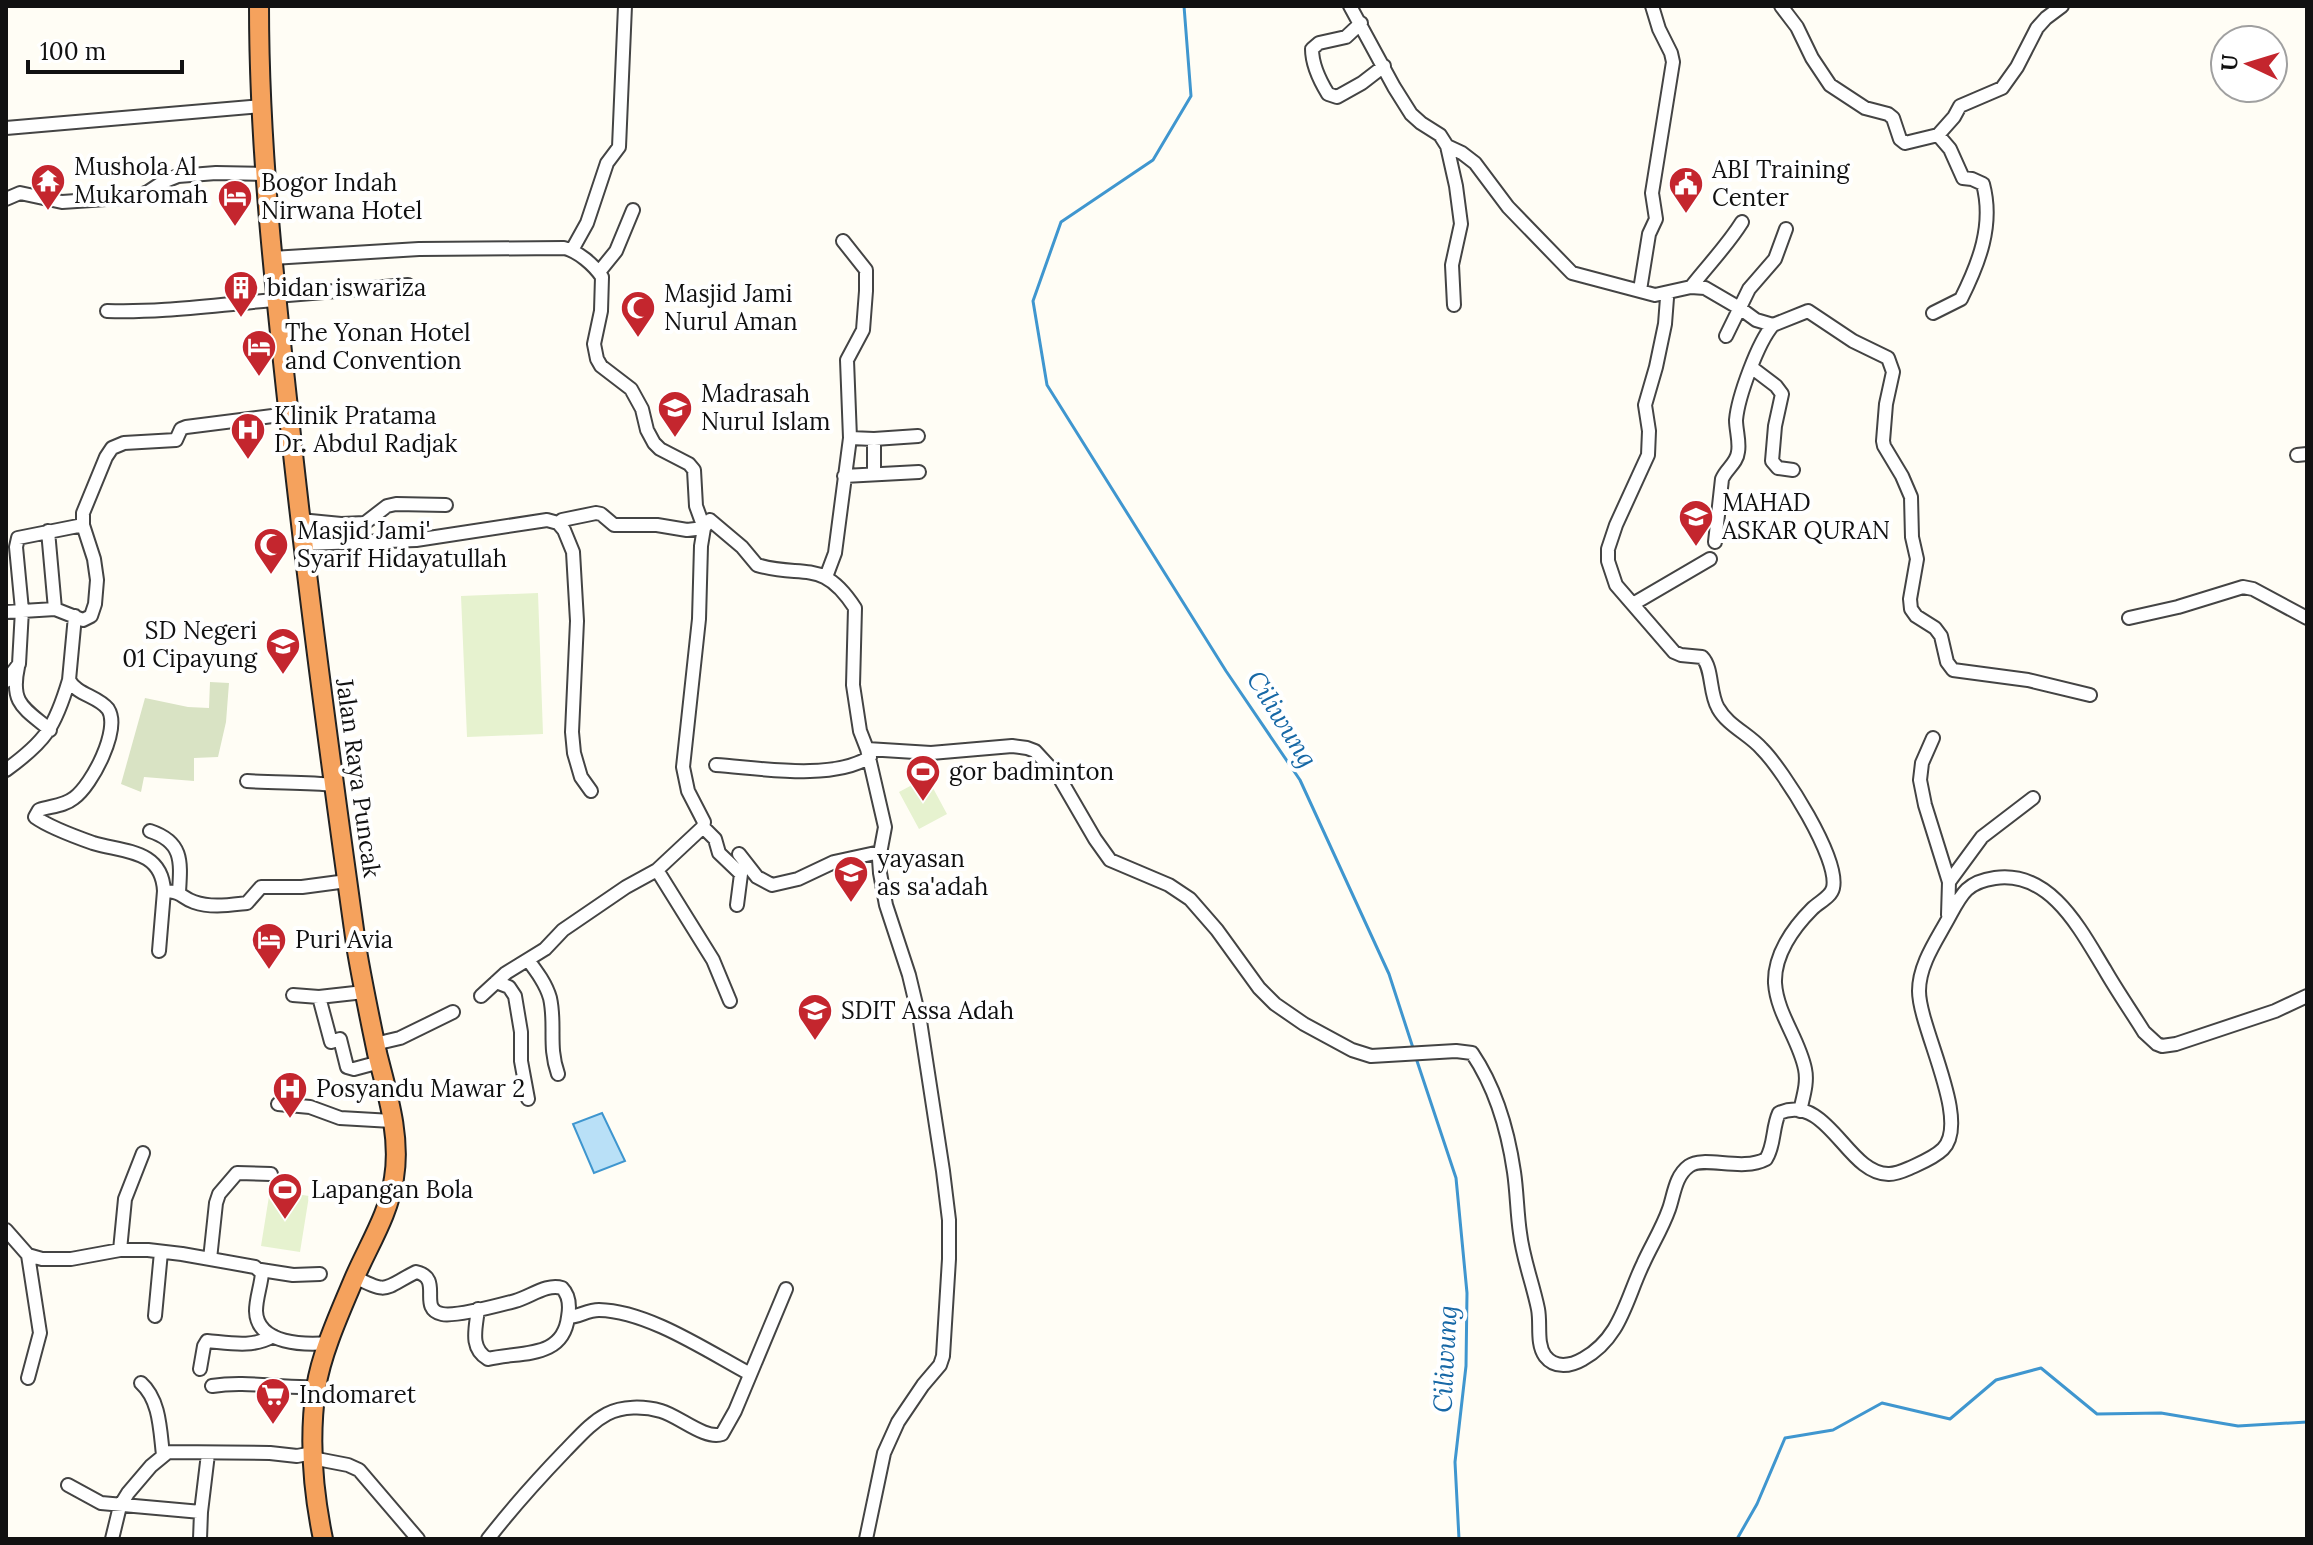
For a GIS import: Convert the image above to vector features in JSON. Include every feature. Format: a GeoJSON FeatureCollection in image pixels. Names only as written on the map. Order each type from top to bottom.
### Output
{"type":"FeatureCollection","features":[{"type":"Feature","properties":{"kind":"highway","name":"Jalan Raya Puncak"},"geometry":{"type":"LineString","coordinates":[[259,6],[265,174],[300,520],[364,992],[396,1145],[394,1179],[388,1204],[329,1343],[316,1387],[313,1453],[316,1506],[323,1539]]}},
{"type":"Feature","properties":{"kind":"street"},"geometry":{"type":"LineString","coordinates":[[572,250],[587,223],[607,163],[619,147],[625,6]]}},
{"type":"Feature","properties":{"kind":"street"},"geometry":{"type":"LineString","coordinates":[[1350,6],[1411,114],[1440,135],[1447,146],[1461,224],[1452,265],[1454,305]]}},
{"type":"Feature","properties":{"kind":"street"},"geometry":{"type":"LineString","coordinates":[[1640,290],[1649,234],[1656,219],[1652,193],[1673,62],[1652,6]]}},
{"type":"Feature","properties":{"kind":"street"},"geometry":{"type":"LineString","coordinates":[[1781,6],[1797,27],[1830,85],[1856,103],[1888,114],[1905,143],[1938,135],[1960,106],[2007,83],[2037,28],[2062,6]]}},
{"type":"Feature","properties":{"kind":"street"},"geometry":{"type":"LineString","coordinates":[[1361,23],[1346,37],[1319,43],[1312,49],[1313,61],[1324,87],[1328,94],[1337,97],[1384,66]]}},
{"type":"Feature","properties":{"kind":"street"},"geometry":{"type":"LineString","coordinates":[[6,128],[261,106]]}},
{"type":"Feature","properties":{"kind":"street"},"geometry":{"type":"LineString","coordinates":[[1933,313],[1961,299],[1983,248],[1986,232],[1983,184],[1963,178],[1950,149],[1938,135]]}},
{"type":"Feature","properties":{"kind":"street"},"geometry":{"type":"LineString","coordinates":[[1447,146],[1475,163],[1508,207],[1577,276],[1650,294],[1664,295],[1691,287],[1710,291],[1756,320],[1773,325]]}},
{"type":"Feature","properties":{"kind":"street"},"geometry":{"type":"LineString","coordinates":[[6,198],[20,193],[62,202],[136,197],[178,176],[265,174]]}},
{"type":"Feature","properties":{"kind":"street"},"geometry":{"type":"LineString","coordinates":[[599,272],[616,251],[633,210]]}},
{"type":"Feature","properties":{"kind":"street"},"geometry":{"type":"LineString","coordinates":[[1691,287],[1724,250],[1742,222]]}},
{"type":"Feature","properties":{"kind":"street"},"geometry":{"type":"LineString","coordinates":[[1726,336],[1749,289],[1775,259],[1786,229]]}},
{"type":"Feature","properties":{"kind":"street"},"geometry":{"type":"LineString","coordinates":[[826,577],[835,553],[850,438],[847,360],[863,330],[866,270],[843,241]]}},
{"type":"Feature","properties":{"kind":"street"},"geometry":{"type":"LineString","coordinates":[[272,258],[419,249],[572,250],[591,263],[602,277],[601,311],[594,344],[597,359],[601,366],[631,389],[654,443],[694,470],[696,506],[704,528]]}},
{"type":"Feature","properties":{"kind":"street"},"geometry":{"type":"LineString","coordinates":[[107,311],[175,311],[198,306],[408,285]]}},
{"type":"Feature","properties":{"kind":"street"},"geometry":{"type":"LineString","coordinates":[[1664,295],[1667,298],[1665,324],[1645,405],[1650,436],[1648,455],[1608,549],[1608,561],[1612,577],[1674,652],[1687,657],[1702,657],[1707,661],[1711,692],[1718,709],[1777,765],[1816,832],[1830,865],[1832,891],[1812,909],[1790,937],[1781,952],[1775,975],[1779,1004],[1805,1068],[1806,1082],[1800,1111]]}},
{"type":"Feature","properties":{"kind":"street"},"geometry":{"type":"LineString","coordinates":[[1715,542],[1722,479],[1737,456],[1736,422],[1751,367],[1773,325],[1808,311],[1853,341],[1883,354],[1892,364],[1883,441],[1911,497],[1912,537],[1917,559],[1911,609],[1941,636],[1950,667],[1959,672],[2028,680],[2090,695]]}},
{"type":"Feature","properties":{"kind":"street"},"geometry":{"type":"LineString","coordinates":[[1751,367],[1782,394],[1772,461],[1778,468],[1793,470]]}},
{"type":"Feature","properties":{"kind":"street"},"geometry":{"type":"LineString","coordinates":[[6,612],[55,609],[83,620],[89,619],[97,593],[94,559],[83,525],[83,513],[106,457],[115,446],[140,441],[176,440],[181,429],[186,427],[288,414]]}},
{"type":"Feature","properties":{"kind":"street"},"geometry":{"type":"LineString","coordinates":[[850,438],[918,436]]}},
{"type":"Feature","properties":{"kind":"street"},"geometry":{"type":"LineString","coordinates":[[874,439],[874,474]]}},
{"type":"Feature","properties":{"kind":"street"},"geometry":{"type":"LineString","coordinates":[[844,476],[919,472]]}},
{"type":"Feature","properties":{"kind":"street"},"geometry":{"type":"LineString","coordinates":[[300,520],[365,523],[387,506],[446,505]]}},
{"type":"Feature","properties":{"kind":"street"},"geometry":{"type":"LineString","coordinates":[[558,523],[596,513],[614,525],[657,525],[687,530],[704,528]]}},
{"type":"Feature","properties":{"kind":"street"},"geometry":{"type":"LineString","coordinates":[[303,544],[416,540],[547,520],[558,523],[568,537],[575,566],[574,753],[581,777],[591,791]]}},
{"type":"Feature","properties":{"kind":"street"},"geometry":{"type":"LineString","coordinates":[[481,996],[506,973],[545,949],[563,930],[610,897],[657,870],[703,827],[704,822],[688,791],[683,767],[699,619],[701,546],[704,528],[710,520],[742,547],[757,565],[810,571],[826,577],[855,608],[853,685],[860,731],[885,827],[880,873],[886,905],[909,975],[926,1055],[948,1208],[949,1259],[943,1356],[940,1365],[898,1422],[884,1453],[866,1539]]}},
{"type":"Feature","properties":{"kind":"street"},"geometry":{"type":"LineString","coordinates":[[50,730],[26,709],[15,694],[22,610],[17,540],[83,525]]}},
{"type":"Feature","properties":{"kind":"street"},"geometry":{"type":"LineString","coordinates":[[48,531],[55,609]]}},
{"type":"Feature","properties":{"kind":"street"},"geometry":{"type":"LineString","coordinates":[[1633,604],[1710,559]]}},
{"type":"Feature","properties":{"kind":"street"},"geometry":{"type":"LineString","coordinates":[[2129,618],[2243,587],[2253,589],[2307,618]]}},
{"type":"Feature","properties":{"kind":"street"},"geometry":{"type":"LineString","coordinates":[[6,770],[34,749],[59,713],[69,680],[75,616]]}},
{"type":"Feature","properties":{"kind":"street"},"geometry":{"type":"LineString","coordinates":[[6,681],[19,664]]}},
{"type":"Feature","properties":{"kind":"street"},"geometry":{"type":"LineString","coordinates":[[69,680],[73,688],[107,707],[111,716],[105,753],[80,794],[67,803],[39,810],[35,817],[85,840],[131,851],[150,860],[164,877],[159,951]]}},
{"type":"Feature","properties":{"kind":"street"},"geometry":{"type":"LineString","coordinates":[[1933,738],[1922,763],[1920,780],[1949,882],[1948,918]]}},
{"type":"Feature","properties":{"kind":"street"},"geometry":{"type":"LineString","coordinates":[[716,765],[822,769],[850,766],[868,753],[931,753],[1012,746],[1035,751],[1059,777],[1110,860],[1169,885],[1190,899],[1275,1004],[1304,1024],[1352,1050],[1371,1056],[1456,1051],[1472,1053],[1495,1099],[1510,1146],[1520,1235],[1540,1321],[1540,1343],[1548,1360],[1560,1365],[1573,1364],[1588,1356],[1612,1334],[1664,1223],[1675,1186],[1688,1166],[1698,1163],[1739,1165],[1761,1162],[1771,1150],[1779,1113],[1800,1111],[1822,1121],[1870,1169],[1884,1174],[1897,1173],[1920,1164],[1945,1147],[1951,1131],[1950,1105],[1919,1002],[1919,988],[1925,962],[1948,918],[1962,894],[1976,883],[2010,878],[2051,896],[2071,918],[2144,1032],[2162,1046],[2252,1019],[2307,996]]}},
{"type":"Feature","properties":{"kind":"street"},"geometry":{"type":"LineString","coordinates":[[247,781],[335,785]]}},
{"type":"Feature","properties":{"kind":"street"},"geometry":{"type":"LineString","coordinates":[[1949,882],[1982,837],[2033,798]]}},
{"type":"Feature","properties":{"kind":"street"},"geometry":{"type":"LineString","coordinates":[[703,827],[715,839],[719,853],[741,874],[737,905]]}},
{"type":"Feature","properties":{"kind":"street"},"geometry":{"type":"LineString","coordinates":[[150,831],[169,839],[177,850],[181,865],[179,892]]}},
{"type":"Feature","properties":{"kind":"street"},"geometry":{"type":"LineString","coordinates":[[739,854],[757,877],[772,885],[798,879],[834,862],[880,852]]}},
{"type":"Feature","properties":{"kind":"street"},"geometry":{"type":"LineString","coordinates":[[657,870],[713,960],[730,1001]]}},
{"type":"Feature","properties":{"kind":"street"},"geometry":{"type":"LineString","coordinates":[[164,891],[179,892],[190,901],[209,906],[247,903],[261,887],[302,887],[347,881]]}},
{"type":"Feature","properties":{"kind":"street"},"geometry":{"type":"LineString","coordinates":[[528,960],[544,983],[550,1000],[551,1051],[558,1074]]}},
{"type":"Feature","properties":{"kind":"street"},"geometry":{"type":"LineString","coordinates":[[496,982],[509,987],[515,996],[528,1099]]}},
{"type":"Feature","properties":{"kind":"street"},"geometry":{"type":"LineString","coordinates":[[293,995],[319,997],[364,992]]}},
{"type":"Feature","properties":{"kind":"street"},"geometry":{"type":"LineString","coordinates":[[319,997],[331,1042],[340,1039],[347,1067],[354,1069],[380,1062]]}},
{"type":"Feature","properties":{"kind":"street"},"geometry":{"type":"LineString","coordinates":[[383,1042],[400,1038],[453,1012]]}},
{"type":"Feature","properties":{"kind":"street"},"geometry":{"type":"LineString","coordinates":[[278,1104],[310,1107],[340,1118],[392,1121]]}},
{"type":"Feature","properties":{"kind":"street"},"geometry":{"type":"LineString","coordinates":[[120,1250],[125,1199],[143,1153]]}},
{"type":"Feature","properties":{"kind":"street"},"geometry":{"type":"LineString","coordinates":[[210,1259],[219,1194],[237,1173],[271,1174]]}},
{"type":"Feature","properties":{"kind":"street"},"geometry":{"type":"LineString","coordinates":[[6,1230],[28,1255],[40,1333],[28,1378]]}},
{"type":"Feature","properties":{"kind":"street"},"geometry":{"type":"LineString","coordinates":[[28,1255],[42,1259],[71,1259],[120,1250],[161,1252],[293,1275],[320,1274]]}},
{"type":"Feature","properties":{"kind":"street"},"geometry":{"type":"LineString","coordinates":[[155,1316],[161,1252]]}},
{"type":"Feature","properties":{"kind":"street"},"geometry":{"type":"LineString","coordinates":[[261,1270],[256,1310],[260,1324],[273,1336],[307,1345],[329,1343]]}},
{"type":"Feature","properties":{"kind":"street"},"geometry":{"type":"LineString","coordinates":[[355,1277],[382,1289],[392,1287],[411,1274],[420,1273],[429,1279],[430,1301],[438,1313],[453,1314],[517,1301],[557,1286],[567,1293],[568,1317],[564,1334],[544,1350],[485,1359],[475,1345],[478,1309]]}},
{"type":"Feature","properties":{"kind":"street"},"geometry":{"type":"LineString","coordinates":[[488,1539],[542,1475],[584,1432],[609,1413],[625,1409],[651,1409],[671,1415],[711,1435],[722,1434],[786,1289]]}},
{"type":"Feature","properties":{"kind":"street"},"geometry":{"type":"LineString","coordinates":[[568,1317],[595,1310],[630,1316],[750,1374]]}},
{"type":"Feature","properties":{"kind":"street"},"geometry":{"type":"LineString","coordinates":[[200,1369],[207,1341],[250,1344],[273,1336]]}},
{"type":"Feature","properties":{"kind":"street"},"geometry":{"type":"LineString","coordinates":[[141,1383],[154,1399],[163,1455]]}},
{"type":"Feature","properties":{"kind":"street"},"geometry":{"type":"LineString","coordinates":[[212,1386],[237,1383],[316,1387]]}},
{"type":"Feature","properties":{"kind":"street"},"geometry":{"type":"LineString","coordinates":[[112,1539],[120,1506],[135,1482],[163,1455],[180,1451],[297,1456],[313,1453],[317,1459],[348,1465],[359,1470],[418,1539]]}},
{"type":"Feature","properties":{"kind":"street"},"geometry":{"type":"LineString","coordinates":[[200,1539],[208,1454]]}},
{"type":"Feature","properties":{"kind":"street"},"geometry":{"type":"LineString","coordinates":[[68,1485],[101,1503],[201,1512]]}},
{"type":"Feature","properties":{"kind":"green space"},"geometry":{"type":"Polygon","coordinates":[[[538,593],[543,734],[467,737],[461,596],[538,593]]]}},
{"type":"Feature","properties":{"kind":"green space"},"geometry":{"type":"Polygon","coordinates":[[[210,682],[229,683],[226,722],[218,757],[194,758],[194,781],[144,777],[141,792],[121,784],[145,698],[209,708],[210,682]]]}},
{"type":"Feature","properties":{"kind":"green space","name":"gor badminton"},"geometry":{"type":"Polygon","coordinates":[[[927,777],[947,814],[919,829],[899,792],[927,777]]]}},
{"type":"Feature","properties":{"kind":"green space","name":"Lapangan Bola"},"geometry":{"type":"Polygon","coordinates":[[[270,1190],[309,1196],[300,1252],[261,1246],[270,1190]]]}},
{"type":"Feature","properties":{"kind":"water"},"geometry":{"type":"Polygon","coordinates":[[[602,1113],[625,1161],[594,1173],[573,1124],[602,1113]]]}},
{"type":"Feature","properties":{"kind":"waterway","name":"Ciliwung"},"geometry":{"type":"LineString","coordinates":[[1184,6],[1191,96],[1153,160],[1061,222],[1033,301],[1047,385],[1226,671],[1300,780],[1389,974],[1414,1051]]}},
{"type":"Feature","properties":{"kind":"waterway","name":"Ciliwung"},"geometry":{"type":"LineString","coordinates":[[1416,1058],[1456,1178],[1467,1293],[1466,1366],[1455,1462],[1459,1539]]}},
{"type":"Feature","properties":{"kind":"waterway"},"geometry":{"type":"LineString","coordinates":[[1737,1539],[1757,1504],[1785,1438],[1833,1430],[1882,1403],[1950,1419],[1996,1380],[2041,1368],[2097,1414],[2161,1413],[2238,1426],[2307,1422]]}},
{"type":"Feature","properties":{"kind":"place","name":"Mushola Al Mukaromah"},"geometry":{"type":"Point","coordinates":[48,212]}},
{"type":"Feature","properties":{"kind":"place","name":"ABI Training Center"},"geometry":{"type":"Point","coordinates":[1686,215]}},
{"type":"Feature","properties":{"kind":"place","name":"Bogor Indah Nirwana Hotel"},"geometry":{"type":"Point","coordinates":[235,228]}},
{"type":"Feature","properties":{"kind":"place","name":"bidan iswariza"},"geometry":{"type":"Point","coordinates":[241,319]}},
{"type":"Feature","properties":{"kind":"place","name":"Masjid Jami Nurul Aman"},"geometry":{"type":"Point","coordinates":[638,339]}},
{"type":"Feature","properties":{"kind":"place","name":"The Yonan Hotel and Convention"},"geometry":{"type":"Point","coordinates":[259,378]}},
{"type":"Feature","properties":{"kind":"place","name":"Madrasah Nurul Islam"},"geometry":{"type":"Point","coordinates":[675,439]}},
{"type":"Feature","properties":{"kind":"place","name":"Klinik Pratama Dr. Abdul Radjak"},"geometry":{"type":"Point","coordinates":[248,461]}},
{"type":"Feature","properties":{"kind":"place","name":"MAHAD ASKAR QURAN"},"geometry":{"type":"Point","coordinates":[1696,548]}},
{"type":"Feature","properties":{"kind":"place","name":"Masjid Jami' Syarif Hidayatullah"},"geometry":{"type":"Point","coordinates":[271,576]}},
{"type":"Feature","properties":{"kind":"place","name":"SD Negeri 01 Cipayung"},"geometry":{"type":"Point","coordinates":[283,676]}},
{"type":"Feature","properties":{"kind":"place","name":"gor badminton"},"geometry":{"type":"Point","coordinates":[923,803]}},
{"type":"Feature","properties":{"kind":"place","name":"yayasan as sa'adah"},"geometry":{"type":"Point","coordinates":[851,904]}},
{"type":"Feature","properties":{"kind":"place","name":"Puri Avia"},"geometry":{"type":"Point","coordinates":[269,971]}},
{"type":"Feature","properties":{"kind":"place","name":"SDIT Assa Adah"},"geometry":{"type":"Point","coordinates":[815,1042]}},
{"type":"Feature","properties":{"kind":"place","name":"Posyandu Mawar 2"},"geometry":{"type":"Point","coordinates":[290,1120]}},
{"type":"Feature","properties":{"kind":"place","name":"Lapangan Bola"},"geometry":{"type":"Point","coordinates":[285,1221]}},
{"type":"Feature","properties":{"kind":"place","name":"Indomaret"},"geometry":{"type":"Point","coordinates":[273,1426]}}]}
